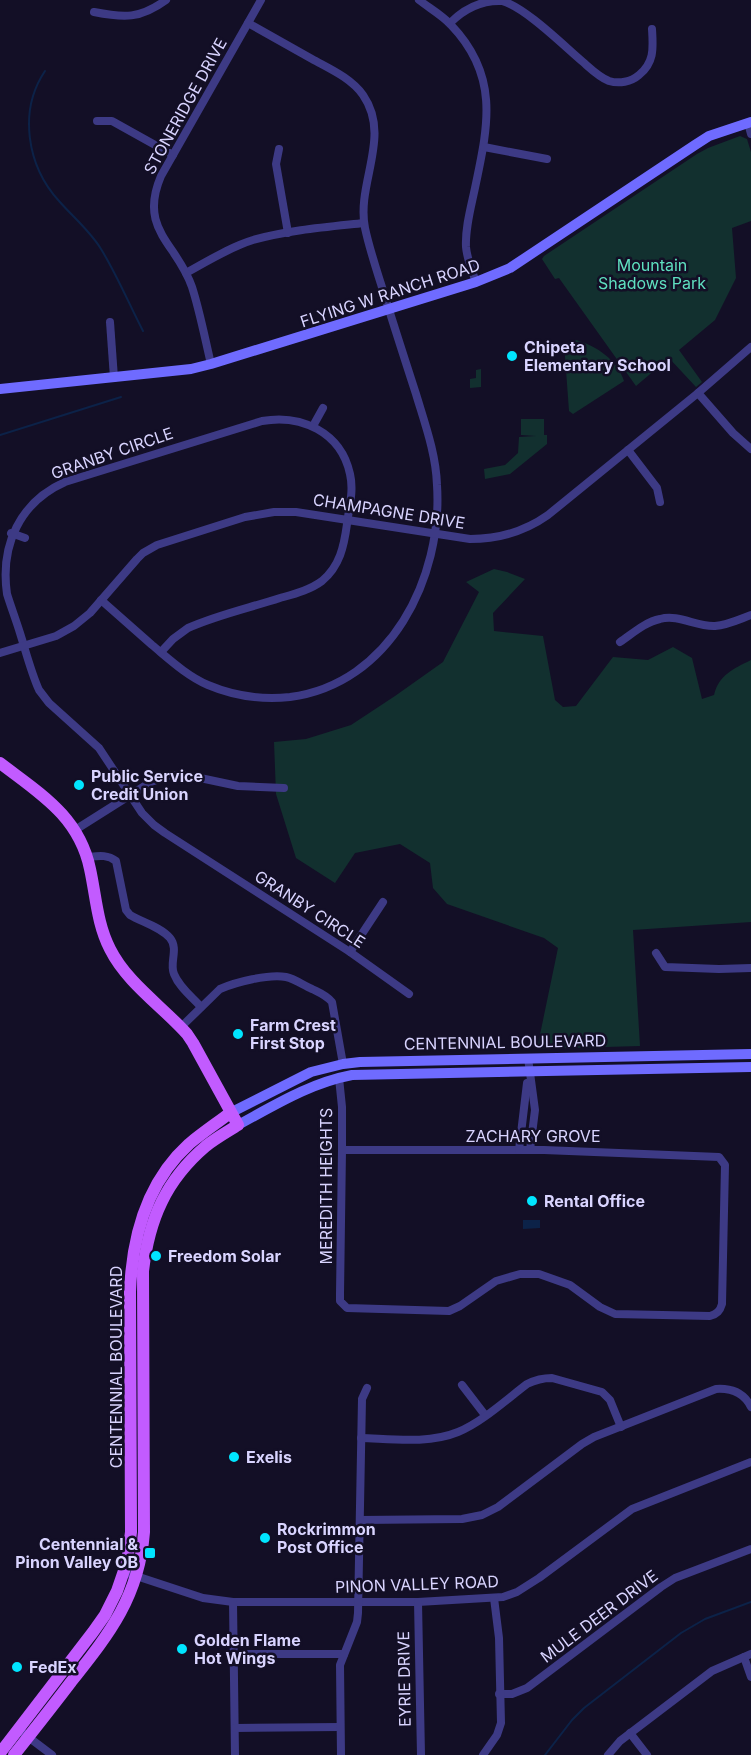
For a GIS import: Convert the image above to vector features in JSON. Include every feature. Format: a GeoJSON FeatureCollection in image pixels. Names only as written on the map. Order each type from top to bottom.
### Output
{"type":"FeatureCollection","features":[{"type":"Feature","properties":{"kind":"main road","name":"FLYING W RANCH ROAD"},"geometry":{"type":"LineString","coordinates":[[0,389],[191,369],[476,282],[510,267],[709,136],[750,127]]}},
{"type":"Feature","properties":{"kind":"main road"},"geometry":{"type":"LineString","coordinates":[[0,763],[57,807],[75,830],[87,857],[100,925],[108,946],[129,976],[181,1027],[193,1043],[238,1125]]}},
{"type":"Feature","properties":{"kind":"main road","name":"CENTENNIAL BOULEVARD"},"geometry":{"type":"LineString","coordinates":[[130,1574],[131,1268],[147,1205],[167,1170],[189,1144],[230,1113],[301,1076],[343,1064],[377,1061],[751,1054]]}},
{"type":"Feature","properties":{"kind":"main road","name":"CENTENNIAL BOULEVARD"},"geometry":{"type":"LineString","coordinates":[[14,1755],[24,1733],[105,1615],[143,1548],[145,1512],[143,1271],[145,1252],[157,1212],[169,1186],[208,1144],[300,1091],[339,1078],[378,1074],[751,1067]]}},
{"type":"Feature","properties":{"kind":"main road","name":"CENTENNIAL BOULEVARD"},"geometry":{"type":"LineString","coordinates":[[0,1753],[24,1733]]}},
{"type":"Feature","properties":{"kind":"street"},"geometry":{"type":"LineString","coordinates":[[94,12],[129,17],[151,10],[166,0]]}},
{"type":"Feature","properties":{"kind":"street","name":"STONERIDGE DRIVE"},"geometry":{"type":"LineString","coordinates":[[211,364],[192,288],[186,273],[162,237],[154,214],[154,195],[173,155],[261,0]]}},
{"type":"Feature","properties":{"kind":"street"},"geometry":{"type":"LineString","coordinates":[[418,0],[450,23],[468,47],[483,79],[487,112],[484,147],[468,221],[466,247],[476,282]]}},
{"type":"Feature","properties":{"kind":"street"},"geometry":{"type":"LineString","coordinates":[[450,23],[461,12],[478,2],[495,0],[504,2],[522,10],[602,78],[620,82],[635,78],[647,68],[653,50],[652,29]]}},
{"type":"Feature","properties":{"kind":"street"},"geometry":{"type":"LineString","coordinates":[[101,600],[195,679],[235,694],[279,698],[312,693],[326,688],[353,674],[379,654],[405,618],[431,556],[438,500],[435,465],[426,428],[364,224],[365,198],[375,141],[372,113],[363,95],[348,80],[248,23]]}},
{"type":"Feature","properties":{"kind":"street"},"geometry":{"type":"LineString","coordinates":[[97,121],[112,121],[173,155]]}},
{"type":"Feature","properties":{"kind":"street"},"geometry":{"type":"LineString","coordinates":[[484,147],[547,159]]}},
{"type":"Feature","properties":{"kind":"street"},"geometry":{"type":"LineString","coordinates":[[279,149],[276,164],[288,233]]}},
{"type":"Feature","properties":{"kind":"street"},"geometry":{"type":"LineString","coordinates":[[186,273],[228,250],[252,241],[288,233],[364,224]]}},
{"type":"Feature","properties":{"kind":"street"},"geometry":{"type":"LineString","coordinates":[[110,322],[114,378]]}},
{"type":"Feature","properties":{"kind":"street","name":"CHAMPAGNE DRIVE"},"geometry":{"type":"LineString","coordinates":[[0,653],[66,632],[81,621],[143,553],[165,542],[245,517],[274,512],[296,512],[435,534],[482,539],[526,528],[548,515],[751,347]]}},
{"type":"Feature","properties":{"kind":"street"},"geometry":{"type":"LineString","coordinates":[[698,393],[733,433],[751,449]]}},
{"type":"Feature","properties":{"kind":"street"},"geometry":{"type":"LineString","coordinates":[[313,426],[323,408]]}},
{"type":"Feature","properties":{"kind":"street","name":"GRANBY CIRCLE"},"geometry":{"type":"LineString","coordinates":[[161,652],[188,628],[301,591],[321,582],[335,567],[343,549],[352,487],[348,467],[340,450],[327,436],[313,426],[291,419],[262,421],[65,482],[38,497],[4,542],[4,594],[36,684],[43,696],[99,748],[148,819],[165,833],[350,952],[409,994]]}},
{"type":"Feature","properties":{"kind":"street"},"geometry":{"type":"LineString","coordinates":[[627,450],[657,488],[660,502]]}},
{"type":"Feature","properties":{"kind":"street"},"geometry":{"type":"LineString","coordinates":[[11,533],[25,538]]}},
{"type":"Feature","properties":{"kind":"street"},"geometry":{"type":"LineString","coordinates":[[620,642],[643,626],[662,618],[716,626],[751,615]]}},
{"type":"Feature","properties":{"kind":"street"},"geometry":{"type":"LineString","coordinates":[[75,830],[151,782],[170,775],[186,775],[238,786],[284,788]]}},
{"type":"Feature","properties":{"kind":"street"},"geometry":{"type":"LineString","coordinates":[[87,857],[104,856],[116,861],[126,910],[130,915],[165,933],[170,938],[175,948],[173,972],[181,985],[201,1007]]}},
{"type":"Feature","properties":{"kind":"street"},"geometry":{"type":"LineString","coordinates":[[350,952],[382,902]]}},
{"type":"Feature","properties":{"kind":"street"},"geometry":{"type":"LineString","coordinates":[[656,953],[665,967],[751,968]]}},
{"type":"Feature","properties":{"kind":"street"},"geometry":{"type":"LineString","coordinates":[[181,1027],[220,989],[275,976],[293,979],[327,996],[332,1002],[343,1064]]}},
{"type":"Feature","properties":{"kind":"street"},"geometry":{"type":"LineString","coordinates":[[528,1058],[535,1110],[530,1150]]}},
{"type":"Feature","properties":{"kind":"street"},"geometry":{"type":"LineString","coordinates":[[519,1150],[529,1071]]}},
{"type":"Feature","properties":{"kind":"street","name":"MEREDITH HEIGHTS"},"geometry":{"type":"LineString","coordinates":[[339,1078],[342,1107],[340,1301],[343,1306],[351,1309],[449,1311],[496,1281],[520,1274],[539,1274],[570,1285],[600,1307],[615,1314],[710,1316],[718,1312]]}},
{"type":"Feature","properties":{"kind":"street","name":"ZACHARY GROVE"},"geometry":{"type":"LineString","coordinates":[[342,1150],[530,1150],[716,1156],[722,1159],[725,1165],[722,1304],[718,1312]]}},
{"type":"Feature","properties":{"kind":"street"},"geometry":{"type":"LineString","coordinates":[[361,1438],[435,1438],[460,1432],[533,1381],[552,1378],[602,1392],[610,1400],[621,1427]]}},
{"type":"Feature","properties":{"kind":"street"},"geometry":{"type":"LineString","coordinates":[[462,1385],[485,1415]]}},
{"type":"Feature","properties":{"kind":"street"},"geometry":{"type":"LineString","coordinates":[[341,1755],[340,1665],[357,1622],[362,1399],[367,1388]]}},
{"type":"Feature","properties":{"kind":"street"},"geometry":{"type":"LineString","coordinates":[[360,1520],[462,1519],[482,1515],[498,1507],[594,1437],[716,1389],[734,1390],[745,1397],[751,1407]]}},
{"type":"Feature","properties":{"kind":"street","name":"PINON VALLEY ROAD"},"geometry":{"type":"LineString","coordinates":[[130,1574],[203,1598],[233,1602],[418,1602],[494,1598],[510,1595],[524,1588],[632,1509],[751,1462]]}},
{"type":"Feature","properties":{"kind":"street","name":"MULE DEER DRIVE"},"geometry":{"type":"LineString","coordinates":[[499,1694],[512,1694],[527,1688],[675,1578],[751,1549]]}},
{"type":"Feature","properties":{"kind":"street"},"geometry":{"type":"LineString","coordinates":[[483,1755],[497,1735],[501,1723],[499,1638],[494,1598]]}},
{"type":"Feature","properties":{"kind":"street"},"geometry":{"type":"LineString","coordinates":[[233,1602],[235,1755]]}},
{"type":"Feature","properties":{"kind":"street","name":"EYRIE DRIVE"},"geometry":{"type":"LineString","coordinates":[[418,1602],[421,1755]]}},
{"type":"Feature","properties":{"kind":"street"},"geometry":{"type":"LineString","coordinates":[[233,1654],[344,1654]]}},
{"type":"Feature","properties":{"kind":"street"},"geometry":{"type":"LineString","coordinates":[[608,1755],[620,1741],[712,1671],[747,1656],[751,1677]]}},
{"type":"Feature","properties":{"kind":"street"},"geometry":{"type":"LineString","coordinates":[[235,1728],[340,1727]]}},
{"type":"Feature","properties":{"kind":"street"},"geometry":{"type":"LineString","coordinates":[[24,1733],[52,1755]]}},
{"type":"Feature","properties":{"kind":"street"},"geometry":{"type":"LineString","coordinates":[[630,1733],[647,1755]]}},
{"type":"Feature","properties":{"kind":"green space","name":"Mountain Shadows Park"},"geometry":{"type":"Polygon","coordinates":[[[740,136],[747,139],[751,152],[751,221],[732,228],[736,278],[715,320],[679,350],[702,382],[696,387],[669,358],[636,386],[559,278],[555,279],[542,259],[697,154],[740,136]]]}},
{"type":"Feature","properties":{"kind":"green space"},"geometry":{"type":"Polygon","coordinates":[[[576,340],[591,346],[611,360],[624,381],[573,414],[569,411],[564,343],[576,340]]]}},
{"type":"Feature","properties":{"kind":"green space"},"geometry":{"type":"Polygon","coordinates":[[[481,369],[481,387],[470,388],[470,379],[476,378],[476,370],[481,369]]]}},
{"type":"Feature","properties":{"kind":"green space"},"geometry":{"type":"Polygon","coordinates":[[[521,419],[544,419],[544,435],[547,435],[547,444],[510,474],[485,479],[484,469],[505,465],[518,453],[519,437],[536,436],[521,435],[521,419]]]}},
{"type":"Feature","properties":{"kind":"green space"},"geometry":{"type":"Polygon","coordinates":[[[494,569],[525,579],[493,613],[494,631],[543,636],[555,700],[563,707],[576,706],[613,657],[648,660],[673,647],[692,658],[702,699],[714,695],[723,678],[751,660],[751,922],[633,930],[640,1046],[537,1049],[558,948],[544,938],[447,904],[433,888],[430,863],[400,844],[355,853],[335,883],[296,858],[276,794],[274,742],[306,739],[351,725],[443,662],[479,592],[466,582],[494,569]]]}},
{"type":"Feature","properties":{"kind":"water"},"geometry":{"type":"Polygon","coordinates":[[[523,1220],[540,1220],[540,1228],[523,1229],[523,1220]]]}},
{"type":"Feature","properties":{"kind":"waterway"},"geometry":{"type":"LineString","coordinates":[[45,71],[31,103],[29,120],[33,155],[48,187],[97,242],[143,331]]}},
{"type":"Feature","properties":{"kind":"waterway"},"geometry":{"type":"LineString","coordinates":[[0,435],[121,397]]}},
{"type":"Feature","properties":{"kind":"waterway"},"geometry":{"type":"LineString","coordinates":[[545,1755],[584,1708],[681,1633],[705,1619],[751,1602]]}},
{"type":"Feature","properties":{"kind":"place","name":"Chipeta Elementary School"},"geometry":{"type":"Point","coordinates":[512,356]}},
{"type":"Feature","properties":{"kind":"place","name":"Public Service Credit Union"},"geometry":{"type":"Point","coordinates":[79,785]}},
{"type":"Feature","properties":{"kind":"place","name":"Farm Crest First Stop"},"geometry":{"type":"Point","coordinates":[238,1034]}},
{"type":"Feature","properties":{"kind":"place","name":"Rental Office"},"geometry":{"type":"Point","coordinates":[532,1201]}},
{"type":"Feature","properties":{"kind":"place","name":"Freedom Solar"},"geometry":{"type":"Point","coordinates":[156,1256]}},
{"type":"Feature","properties":{"kind":"place","name":"Exelis"},"geometry":{"type":"Point","coordinates":[234,1457]}},
{"type":"Feature","properties":{"kind":"place","name":"Rockrimmon Post Office"},"geometry":{"type":"Point","coordinates":[265,1538]}},
{"type":"Feature","properties":{"kind":"place","name":"Centennial & Pinon Valley OB"},"geometry":{"type":"Point","coordinates":[150,1553]}},
{"type":"Feature","properties":{"kind":"place","name":"Golden Flame Hot Wings"},"geometry":{"type":"Point","coordinates":[182,1649]}},
{"type":"Feature","properties":{"kind":"place","name":"FedEx"},"geometry":{"type":"Point","coordinates":[17,1667]}}]}
